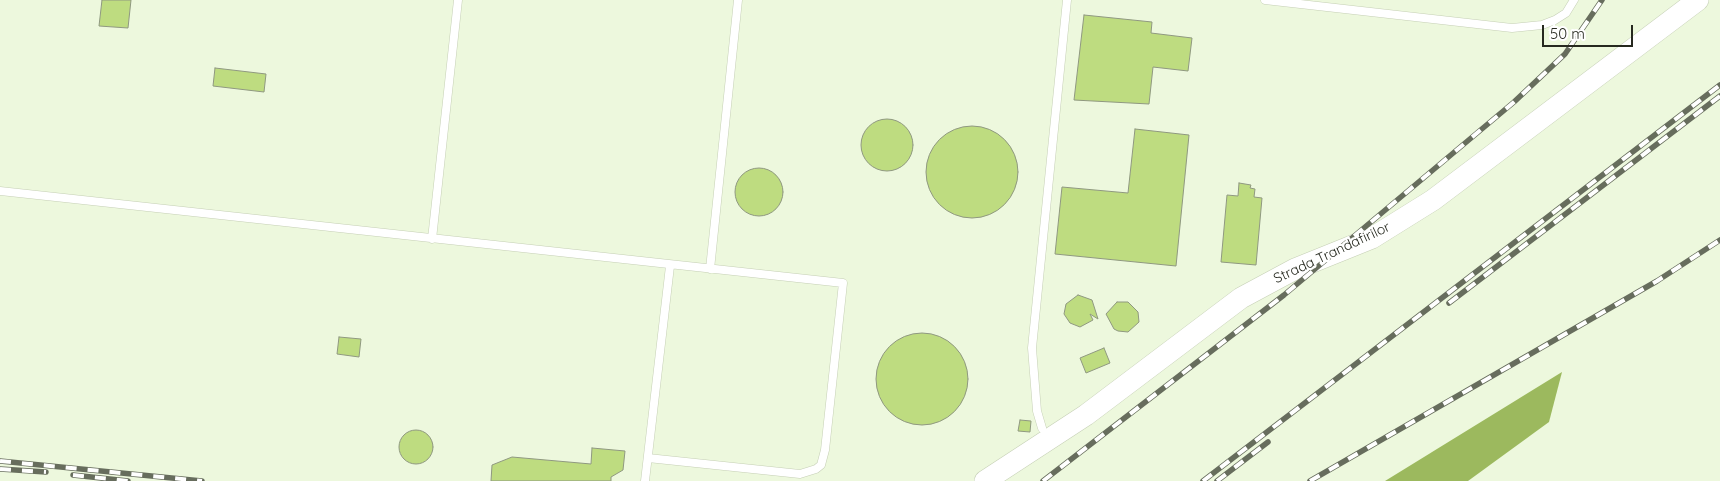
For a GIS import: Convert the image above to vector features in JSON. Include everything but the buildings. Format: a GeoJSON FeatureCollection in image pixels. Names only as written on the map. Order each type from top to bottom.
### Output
{"type":"FeatureCollection","features":[{"type":"Feature","properties":{"kind":"main road","name":"Strada Trandafirilor"},"geometry":{"type":"LineString","coordinates":[[985,481],[1086,415],[1241,298],[1302,266],[1372,238],[1433,200],[1698,0]]}},
{"type":"Feature","properties":{"kind":"lane"},"geometry":{"type":"LineString","coordinates":[[432,239],[458,0]]}},
{"type":"Feature","properties":{"kind":"lane"},"geometry":{"type":"LineString","coordinates":[[710,270],[738,0]]}},
{"type":"Feature","properties":{"kind":"lane"},"geometry":{"type":"LineString","coordinates":[[1042,428],[1037,411],[1032,348],[1068,0]]}},
{"type":"Feature","properties":{"kind":"lane"},"geometry":{"type":"LineString","coordinates":[[1265,0],[1512,28],[1542,25],[1555,20],[1566,13],[1574,0]]}},
{"type":"Feature","properties":{"kind":"lane"},"geometry":{"type":"LineString","coordinates":[[0,191],[670,266],[843,283],[823,459],[816,470],[800,474],[648,458]]}},
{"type":"Feature","properties":{"kind":"lane"},"geometry":{"type":"LineString","coordinates":[[646,481],[670,266]]}},
{"type":"Feature","properties":{"kind":"green space"},"geometry":{"type":"Polygon","coordinates":[[[1562,372],[1549,422],[1468,481],[1385,481],[1562,372]]]}},
{"type":"Feature","properties":{"kind":"railway"},"geometry":{"type":"LineString","coordinates":[[1043,481],[1284,295],[1514,102],[1565,54],[1602,0]]}},
{"type":"Feature","properties":{"kind":"railway"},"geometry":{"type":"LineString","coordinates":[[1203,481],[1720,85]]}},
{"type":"Feature","properties":{"kind":"railway"},"geometry":{"type":"LineString","coordinates":[[1449,303],[1720,96]]}},
{"type":"Feature","properties":{"kind":"railway"},"geometry":{"type":"LineString","coordinates":[[1310,481],[1657,281],[1720,240]]}},
{"type":"Feature","properties":{"kind":"railway"},"geometry":{"type":"LineString","coordinates":[[1217,481],[1268,442]]}},
{"type":"Feature","properties":{"kind":"railway"},"geometry":{"type":"LineString","coordinates":[[0,461],[202,481]]}},
{"type":"Feature","properties":{"kind":"railway"},"geometry":{"type":"LineString","coordinates":[[0,469],[46,472]]}},
{"type":"Feature","properties":{"kind":"railway"},"geometry":{"type":"LineString","coordinates":[[73,475],[128,481]]}}]}
